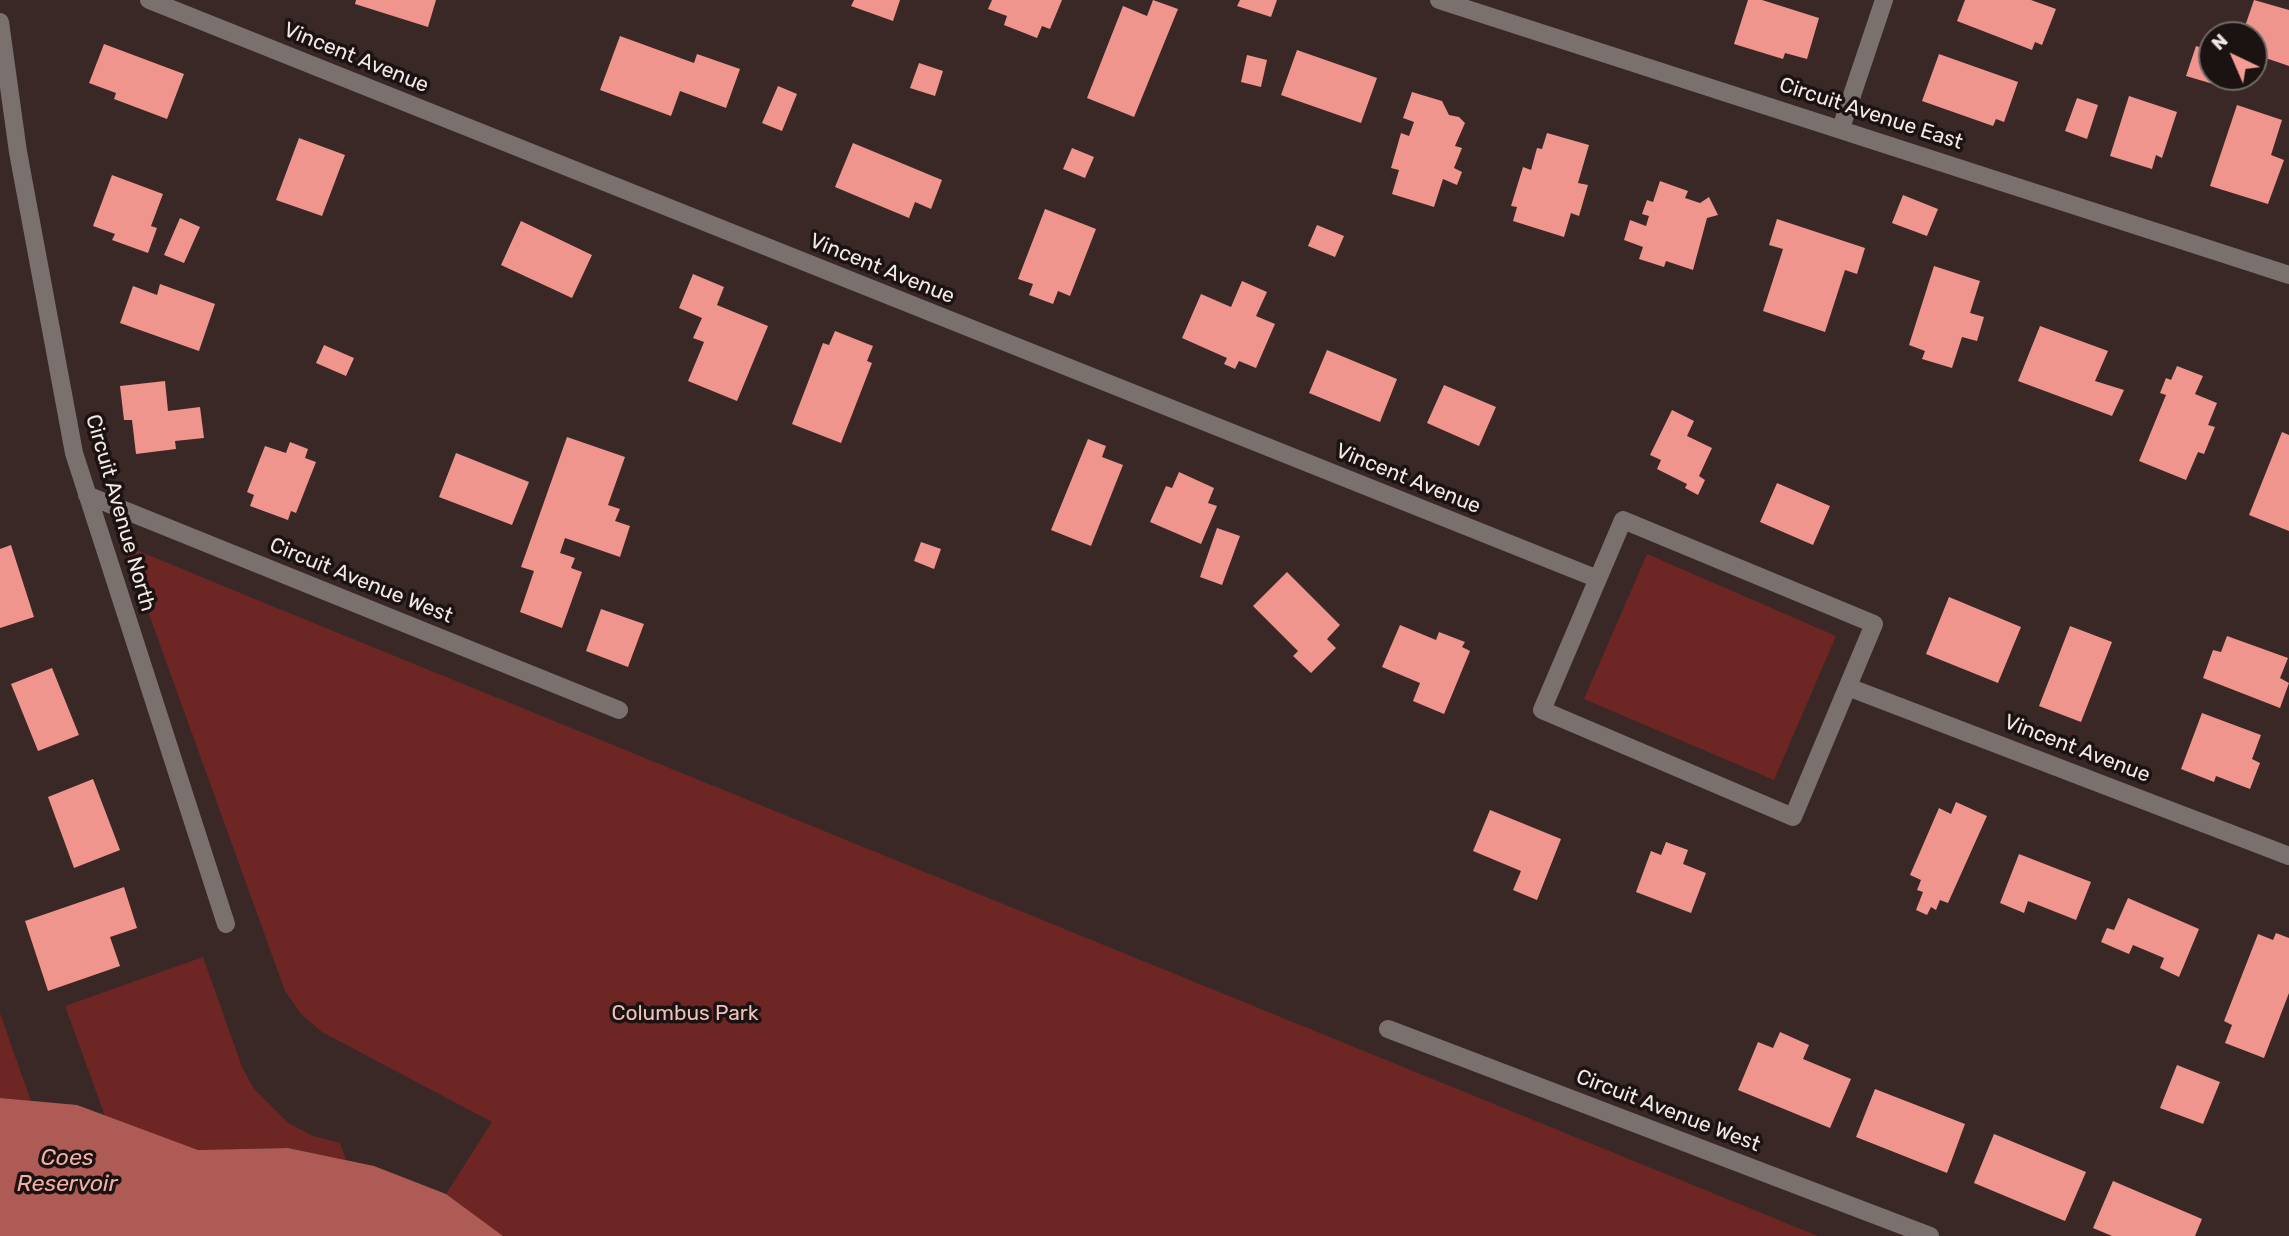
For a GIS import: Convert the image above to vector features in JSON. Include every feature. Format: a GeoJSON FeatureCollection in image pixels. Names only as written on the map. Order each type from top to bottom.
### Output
{"type":"FeatureCollection","features":[{"type":"Feature","properties":{"kind":"street","name":"Vincent Avenue"},"geometry":{"type":"LineString","coordinates":[[149,0],[1598,579]]}},
{"type":"Feature","properties":{"kind":"street","name":"Circuit Avenue East"},"geometry":{"type":"LineString","coordinates":[[1439,0],[2289,275]]}},
{"type":"Feature","properties":{"kind":"street"},"geometry":{"type":"LineString","coordinates":[[1841,128],[1884,0]]}},
{"type":"Feature","properties":{"kind":"street","name":"Circuit Avenue North"},"geometry":{"type":"LineString","coordinates":[[0,22],[20,166],[74,453],[226,924]]}},
{"type":"Feature","properties":{"kind":"street","name":"Circuit Avenue West"},"geometry":{"type":"LineString","coordinates":[[87,495],[619,710]]}},
{"type":"Feature","properties":{"kind":"street"},"geometry":{"type":"LineString","coordinates":[[1623,520],[1874,624],[1848,687],[1793,817],[1542,709],[1623,520]]}},
{"type":"Feature","properties":{"kind":"street","name":"Vincent Avenue"},"geometry":{"type":"LineString","coordinates":[[1848,687],[2289,856]]}},
{"type":"Feature","properties":{"kind":"street","name":"Circuit Avenue West"},"geometry":{"type":"LineString","coordinates":[[1388,1029],[1930,1236]]}},
{"type":"Feature","properties":{"kind":"green space","name":"Columbus Park"},"geometry":{"type":"Polygon","coordinates":[[[124,545],[1818,1236],[503,1236],[446,1194],[492,1122],[322,1032],[301,1014],[285,991],[124,545]]]}},
{"type":"Feature","properties":{"kind":"green space"},"geometry":{"type":"Polygon","coordinates":[[[1647,554],[1836,636],[1774,780],[1584,699],[1647,554]]]}},
{"type":"Feature","properties":{"kind":"green space"},"geometry":{"type":"Polygon","coordinates":[[[203,957],[242,1067],[254,1089],[288,1123],[313,1136],[340,1143],[346,1160],[288,1148],[198,1150],[105,1116],[65,1006],[203,957]]]}},
{"type":"Feature","properties":{"kind":"green space"},"geometry":{"type":"Polygon","coordinates":[[[0,1013],[9,1039],[31,1101],[0,1098],[0,1013]]]}},
{"type":"Feature","properties":{"kind":"water","name":"Coes Reservoir"},"geometry":{"type":"Polygon","coordinates":[[[0,1098],[77,1105],[198,1150],[288,1148],[374,1166],[446,1194],[503,1236],[0,1236],[0,1098]]]}},
{"type":"Feature","properties":{"kind":"building"},"geometry":{"type":"Polygon","coordinates":[[[356,0],[436,0],[428,27],[355,4],[356,0]]]}},
{"type":"Feature","properties":{"kind":"building"},"geometry":{"type":"Polygon","coordinates":[[[854,0],[900,0],[893,21],[851,6],[854,0]]]}},
{"type":"Feature","properties":{"kind":"building"},"geometry":{"type":"Polygon","coordinates":[[[992,0],[1062,0],[1050,29],[1042,26],[1037,38],[1004,25],[1007,16],[988,9],[992,0]]]}},
{"type":"Feature","properties":{"kind":"building"},"geometry":{"type":"Polygon","coordinates":[[[1153,0],[1178,9],[1134,117],[1087,98],[1123,6],[1147,16],[1153,0]]]}},
{"type":"Feature","properties":{"kind":"building"},"geometry":{"type":"Polygon","coordinates":[[[1240,0],[1277,0],[1271,17],[1237,6],[1240,0]]]}},
{"type":"Feature","properties":{"kind":"building"},"geometry":{"type":"Polygon","coordinates":[[[1748,0],[1762,0],[1819,18],[1807,59],[1785,53],[1783,59],[1734,44],[1748,0]]]}},
{"type":"Feature","properties":{"kind":"building"},"geometry":{"type":"Polygon","coordinates":[[[1965,0],[2031,0],[2056,9],[2042,45],[2035,42],[2032,50],[1957,21],[1965,0]]]}},
{"type":"Feature","properties":{"kind":"building"},"geometry":{"type":"Polygon","coordinates":[[[2254,0],[2289,10],[2289,66],[2268,59],[2268,21],[2247,21],[2254,0]]]}},
{"type":"Feature","properties":{"kind":"building"},"geometry":{"type":"Polygon","coordinates":[[[620,36],[694,63],[697,54],[740,69],[726,108],[680,91],[671,116],[600,90],[620,36]]]}},
{"type":"Feature","properties":{"kind":"building"},"geometry":{"type":"Polygon","coordinates":[[[104,44],[184,74],[167,119],[114,99],[116,93],[89,83],[104,44]]]}},
{"type":"Feature","properties":{"kind":"building"},"geometry":{"type":"Polygon","coordinates":[[[2196,46],[2198,47],[2198,80],[2186,76],[2196,46]]]}},
{"type":"Feature","properties":{"kind":"building"},"geometry":{"type":"Polygon","coordinates":[[[1297,50],[1377,78],[1361,123],[1281,95],[1297,50]]]}},
{"type":"Feature","properties":{"kind":"building"},"geometry":{"type":"Polygon","coordinates":[[[1939,54],[2018,82],[2004,122],[1996,119],[1993,126],[1922,101],[1939,54]]]}},
{"type":"Feature","properties":{"kind":"building"},"geometry":{"type":"Polygon","coordinates":[[[1247,55],[1267,60],[1261,87],[1241,82],[1247,55]]]}},
{"type":"Feature","properties":{"kind":"building"},"geometry":{"type":"Polygon","coordinates":[[[919,63],[943,71],[935,96],[910,88],[919,63]]]}},
{"type":"Feature","properties":{"kind":"building"},"geometry":{"type":"Polygon","coordinates":[[[778,86],[797,94],[782,131],[762,123],[778,86]]]}},
{"type":"Feature","properties":{"kind":"building"},"geometry":{"type":"Polygon","coordinates":[[[1412,92],[1442,101],[1449,115],[1459,117],[1465,123],[1455,146],[1462,148],[1454,168],[1462,172],[1457,185],[1443,179],[1434,207],[1392,194],[1399,170],[1391,168],[1401,133],[1409,136],[1414,122],[1403,118],[1412,92]]]}},
{"type":"Feature","properties":{"kind":"building"},"geometry":{"type":"Polygon","coordinates":[[[2129,96],[2177,112],[2162,158],[2156,155],[2152,169],[2110,156],[2129,96]]]}},
{"type":"Feature","properties":{"kind":"building"},"geometry":{"type":"Polygon","coordinates":[[[2077,98],[2098,105],[2087,139],[2065,131],[2077,98]]]}},
{"type":"Feature","properties":{"kind":"building"},"geometry":{"type":"Polygon","coordinates":[[[2237,105],[2282,120],[2271,155],[2284,160],[2268,204],[2210,186],[2237,105]]]}},
{"type":"Feature","properties":{"kind":"building"},"geometry":{"type":"Polygon","coordinates":[[[1547,133],[1589,145],[1578,183],[1588,185],[1579,216],[1571,213],[1564,237],[1513,221],[1517,207],[1511,206],[1523,167],[1531,170],[1537,148],[1542,149],[1547,133]]]}},
{"type":"Feature","properties":{"kind":"building"},"geometry":{"type":"Polygon","coordinates":[[[299,138],[345,155],[322,216],[276,200],[299,138]]]}},
{"type":"Feature","properties":{"kind":"building"},"geometry":{"type":"Polygon","coordinates":[[[853,143],[942,180],[931,209],[915,202],[909,218],[835,187],[853,143]]]}},
{"type":"Feature","properties":{"kind":"building"},"geometry":{"type":"Polygon","coordinates":[[[1072,148],[1094,157],[1085,178],[1063,169],[1072,148]]]}},
{"type":"Feature","properties":{"kind":"building"},"geometry":{"type":"Polygon","coordinates":[[[112,175],[163,194],[151,226],[157,228],[148,253],[112,240],[115,234],[93,226],[112,175]]]}},
{"type":"Feature","properties":{"kind":"building"},"geometry":{"type":"Polygon","coordinates":[[[1660,181],[1688,191],[1685,198],[1700,203],[1709,197],[1718,215],[1707,218],[1693,270],[1666,261],[1664,267],[1639,259],[1643,247],[1624,240],[1630,220],[1646,226],[1649,216],[1642,214],[1647,200],[1653,202],[1660,181]]]}},
{"type":"Feature","properties":{"kind":"building"},"geometry":{"type":"Polygon","coordinates":[[[1903,195],[1938,209],[1927,236],[1892,223],[1903,195]]]}},
{"type":"Feature","properties":{"kind":"building"},"geometry":{"type":"Polygon","coordinates":[[[1045,209],[1096,229],[1070,296],[1058,291],[1053,304],[1029,295],[1033,284],[1018,279],[1045,209]]]}},
{"type":"Feature","properties":{"kind":"building"},"geometry":{"type":"Polygon","coordinates":[[[180,218],[200,227],[184,263],[164,255],[180,218]]]}},
{"type":"Feature","properties":{"kind":"building"},"geometry":{"type":"Polygon","coordinates":[[[1777,219],[1865,248],[1857,274],[1845,270],[1825,332],[1763,311],[1783,249],[1769,245],[1777,219]]]}},
{"type":"Feature","properties":{"kind":"building"},"geometry":{"type":"Polygon","coordinates":[[[521,221],[592,255],[572,298],[501,265],[521,221]]]}},
{"type":"Feature","properties":{"kind":"building"},"geometry":{"type":"Polygon","coordinates":[[[1317,225],[1344,236],[1335,257],[1308,246],[1317,225]]]}},
{"type":"Feature","properties":{"kind":"building"},"geometry":{"type":"Polygon","coordinates":[[[1934,266],[1980,281],[1970,313],[1984,317],[1977,341],[1962,337],[1952,368],[1922,359],[1925,351],[1909,345],[1934,266]]]}},
{"type":"Feature","properties":{"kind":"building"},"geometry":{"type":"Polygon","coordinates":[[[693,274],[724,287],[717,305],[768,326],[737,401],[688,381],[704,342],[693,338],[702,318],[679,308],[693,274]]]}},
{"type":"Feature","properties":{"kind":"building"},"geometry":{"type":"Polygon","coordinates":[[[1242,281],[1267,292],[1256,316],[1275,324],[1256,368],[1239,361],[1235,369],[1224,364],[1227,358],[1182,338],[1201,294],[1231,307],[1242,281]]]}},
{"type":"Feature","properties":{"kind":"building"},"geometry":{"type":"Polygon","coordinates":[[[160,284],[215,304],[199,351],[120,323],[133,286],[157,295],[160,284]]]}},
{"type":"Feature","properties":{"kind":"building"},"geometry":{"type":"Polygon","coordinates":[[[2040,326],[2108,351],[2095,381],[2124,390],[2112,416],[2018,381],[2040,326]]]}},
{"type":"Feature","properties":{"kind":"building"},"geometry":{"type":"Polygon","coordinates":[[[835,331],[873,346],[867,361],[872,363],[841,443],[792,424],[823,343],[829,345],[835,331]]]}},
{"type":"Feature","properties":{"kind":"building"},"geometry":{"type":"Polygon","coordinates":[[[324,345],[354,358],[346,376],[316,363],[324,345]]]}},
{"type":"Feature","properties":{"kind":"building"},"geometry":{"type":"Polygon","coordinates":[[[1327,350],[1397,379],[1380,422],[1309,393],[1327,350]]]}},
{"type":"Feature","properties":{"kind":"building"},"geometry":{"type":"Polygon","coordinates":[[[2177,366],[2203,376],[2195,394],[2217,403],[2208,425],[2215,427],[2204,454],[2198,452],[2186,480],[2139,461],[2166,395],[2160,393],[2166,378],[2171,380],[2177,366]]]}},
{"type":"Feature","properties":{"kind":"building"},"geometry":{"type":"Polygon","coordinates":[[[165,381],[168,411],[200,407],[204,438],[175,441],[176,449],[136,454],[132,420],[124,420],[120,386],[165,381]]]}},
{"type":"Feature","properties":{"kind":"building"},"geometry":{"type":"Polygon","coordinates":[[[1444,385],[1496,407],[1479,446],[1427,423],[1444,385]]]}},
{"type":"Feature","properties":{"kind":"building"},"geometry":{"type":"Polygon","coordinates":[[[1672,410],[1694,421],[1687,436],[1712,448],[1699,476],[1705,480],[1698,495],[1685,488],[1687,484],[1657,469],[1661,460],[1650,455],[1672,410]]]}},
{"type":"Feature","properties":{"kind":"building"},"geometry":{"type":"Polygon","coordinates":[[[2282,432],[2289,435],[2289,531],[2249,515],[2282,432]]]}},
{"type":"Feature","properties":{"kind":"building"},"geometry":{"type":"Polygon","coordinates":[[[567,437],[625,457],[608,505],[620,509],[615,521],[630,526],[620,557],[565,538],[560,553],[575,558],[571,568],[582,572],[562,628],[520,612],[534,571],[521,567],[567,437]]]}},
{"type":"Feature","properties":{"kind":"building"},"geometry":{"type":"Polygon","coordinates":[[[1088,439],[1106,446],[1102,457],[1123,465],[1091,546],[1051,530],[1088,439]]]}},
{"type":"Feature","properties":{"kind":"building"},"geometry":{"type":"Polygon","coordinates":[[[290,442],[308,449],[305,458],[316,462],[296,513],[291,511],[288,520],[250,506],[254,495],[247,492],[265,446],[286,453],[290,442]]]}},
{"type":"Feature","properties":{"kind":"building"},"geometry":{"type":"Polygon","coordinates":[[[456,453],[529,482],[512,525],[439,497],[456,453]]]}},
{"type":"Feature","properties":{"kind":"building"},"geometry":{"type":"Polygon","coordinates":[[[1179,472],[1214,488],[1208,503],[1217,506],[1201,544],[1150,522],[1166,486],[1172,488],[1179,472]]]}},
{"type":"Feature","properties":{"kind":"building"},"geometry":{"type":"Polygon","coordinates":[[[1777,483],[1830,506],[1813,545],[1760,522],[1777,483]]]}},
{"type":"Feature","properties":{"kind":"building"},"geometry":{"type":"Polygon","coordinates":[[[1217,528],[1240,536],[1222,585],[1200,577],[1217,528]]]}},
{"type":"Feature","properties":{"kind":"building"},"geometry":{"type":"Polygon","coordinates":[[[921,542],[941,549],[934,569],[914,561],[921,542]]]}},
{"type":"Feature","properties":{"kind":"building"},"geometry":{"type":"Polygon","coordinates":[[[11,545],[34,617],[0,628],[0,549],[11,545]]]}},
{"type":"Feature","properties":{"kind":"building"},"geometry":{"type":"Polygon","coordinates":[[[1287,572],[1340,625],[1327,639],[1336,648],[1311,673],[1293,656],[1298,651],[1253,606],[1287,572]]]}},
{"type":"Feature","properties":{"kind":"building"},"geometry":{"type":"Polygon","coordinates":[[[1949,597],[2021,627],[1998,683],[1926,654],[1949,597]]]}},
{"type":"Feature","properties":{"kind":"building"},"geometry":{"type":"Polygon","coordinates":[[[601,609],[644,624],[628,667],[586,651],[601,609]]]}},
{"type":"Feature","properties":{"kind":"building"},"geometry":{"type":"Polygon","coordinates":[[[1400,625],[1436,640],[1439,632],[1465,642],[1462,647],[1470,651],[1444,714],[1413,701],[1420,683],[1382,667],[1400,625]]]}},
{"type":"Feature","properties":{"kind":"building"},"geometry":{"type":"Polygon","coordinates":[[[2070,626],[2112,642],[2081,722],[2039,706],[2070,626]]]}},
{"type":"Feature","properties":{"kind":"building"},"geometry":{"type":"Polygon","coordinates":[[[2227,636],[2288,658],[2280,678],[2289,683],[2280,708],[2203,678],[2213,650],[2221,652],[2227,636]]]}},
{"type":"Feature","properties":{"kind":"building"},"geometry":{"type":"Polygon","coordinates":[[[52,668],[79,735],[38,751],[11,684],[52,668]]]}},
{"type":"Feature","properties":{"kind":"building"},"geometry":{"type":"Polygon","coordinates":[[[2202,713],[2261,735],[2252,759],[2260,763],[2250,789],[2216,776],[2214,782],[2181,769],[2202,713]]]}},
{"type":"Feature","properties":{"kind":"building"},"geometry":{"type":"Polygon","coordinates":[[[93,779],[120,850],[74,868],[48,797],[93,779]]]}},
{"type":"Feature","properties":{"kind":"building"},"geometry":{"type":"Polygon","coordinates":[[[1956,802],[1987,816],[1948,903],[1940,900],[1936,910],[1931,907],[1927,915],[1916,910],[1923,892],[1917,890],[1921,880],[1910,875],[1939,808],[1951,814],[1956,802]]]}},
{"type":"Feature","properties":{"kind":"building"},"geometry":{"type":"Polygon","coordinates":[[[1490,810],[1561,839],[1537,900],[1513,890],[1521,871],[1473,851],[1490,810]]]}},
{"type":"Feature","properties":{"kind":"building"},"geometry":{"type":"Polygon","coordinates":[[[1666,842],[1688,850],[1683,864],[1706,873],[1691,913],[1636,892],[1651,851],[1661,855],[1666,842]]]}},
{"type":"Feature","properties":{"kind":"building"},"geometry":{"type":"Polygon","coordinates":[[[2019,854],[2091,882],[2076,920],[2028,901],[2024,913],[2000,903],[2019,854]]]}},
{"type":"Feature","properties":{"kind":"building"},"geometry":{"type":"Polygon","coordinates":[[[124,887],[137,928],[110,937],[120,966],[48,991],[25,921],[124,887]]]}},
{"type":"Feature","properties":{"kind":"building"},"geometry":{"type":"Polygon","coordinates":[[[2128,898],[2199,929],[2179,977],[2160,968],[2164,958],[2133,945],[2129,954],[2101,942],[2107,928],[2114,930],[2128,898]]]}},
{"type":"Feature","properties":{"kind":"building"},"geometry":{"type":"Polygon","coordinates":[[[2276,933],[2289,938],[2289,993],[2264,1058],[2225,1043],[2232,1025],[2224,1021],[2258,934],[2273,940],[2276,933]]]}},
{"type":"Feature","properties":{"kind":"building"},"geometry":{"type":"Polygon","coordinates":[[[1780,1032],[1809,1045],[1803,1059],[1851,1079],[1830,1128],[1738,1090],[1758,1042],[1773,1048],[1780,1032]]]}},
{"type":"Feature","properties":{"kind":"building"},"geometry":{"type":"Polygon","coordinates":[[[2177,1065],[2220,1082],[2203,1124],[2160,1108],[2177,1065]]]}},
{"type":"Feature","properties":{"kind":"building"},"geometry":{"type":"Polygon","coordinates":[[[1875,1089],[1965,1124],[1947,1173],[1856,1137],[1875,1089]]]}},
{"type":"Feature","properties":{"kind":"building"},"geometry":{"type":"Polygon","coordinates":[[[1994,1134],[2086,1172],[2065,1221],[1974,1183],[1994,1134]]]}},
{"type":"Feature","properties":{"kind":"building"},"geometry":{"type":"Polygon","coordinates":[[[2113,1181],[2202,1219],[2195,1236],[2112,1236],[2093,1228],[2113,1181]]]}}]}
